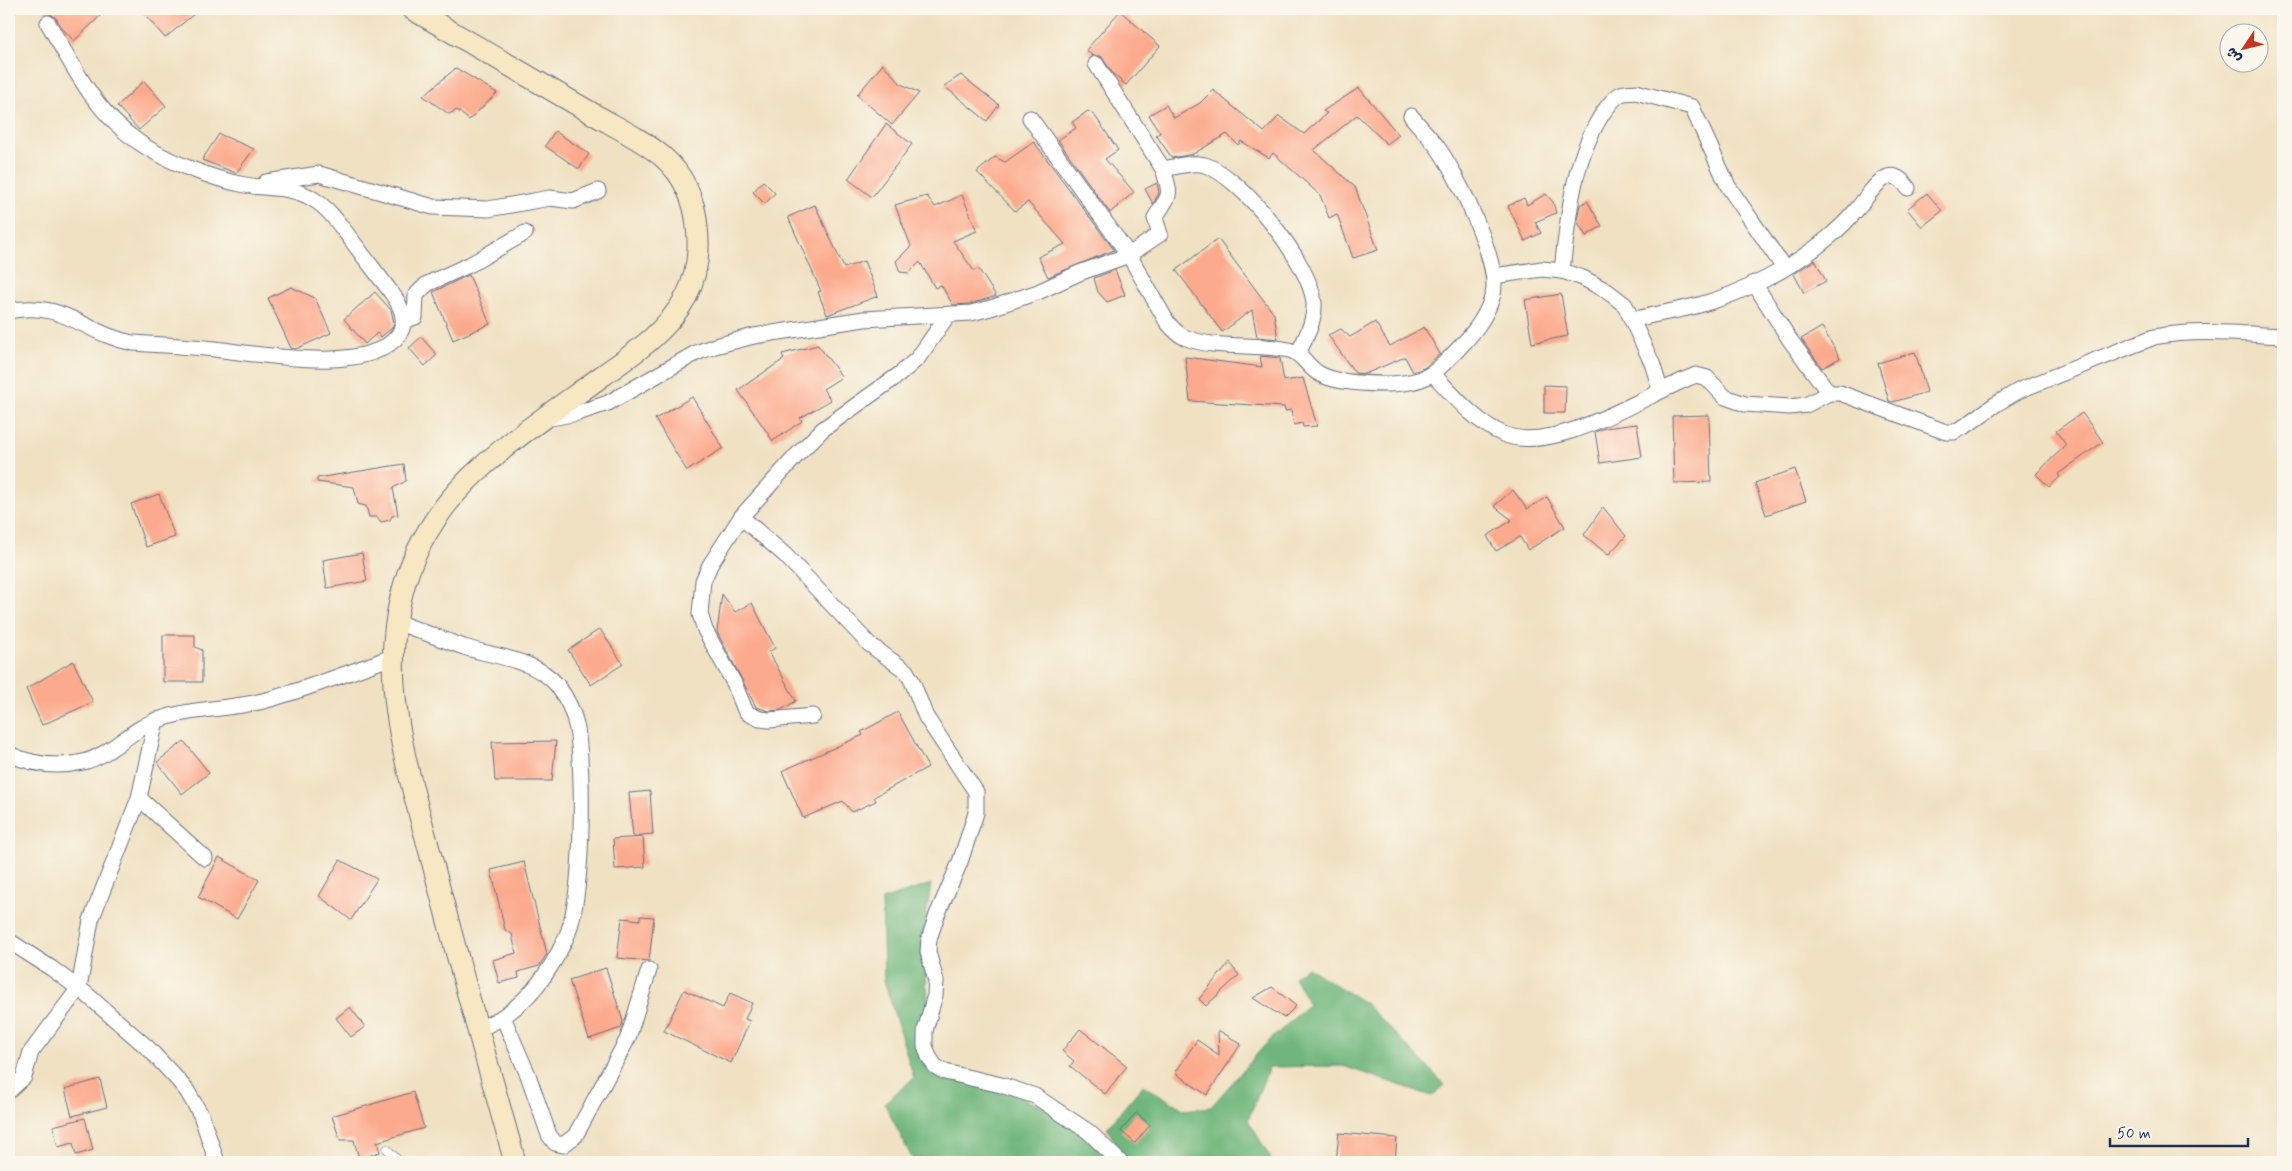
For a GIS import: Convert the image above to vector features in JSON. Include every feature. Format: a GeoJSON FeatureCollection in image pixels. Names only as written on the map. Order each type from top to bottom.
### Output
{"type":"FeatureCollection","features":[{"type":"Feature","properties":{"kind":"main road"},"geometry":{"type":"LineString","coordinates":[[412,9],[646,144],[665,158],[678,174],[688,190],[696,212],[699,253],[695,275],[685,298],[672,318],[655,336],[633,354],[472,476],[438,515],[422,539],[401,596],[396,622],[392,657],[394,697],[403,748],[515,1162]]}},
{"type":"Feature","properties":{"kind":"street"},"geometry":{"type":"LineString","coordinates":[[9,311],[32,307],[52,310],[109,337],[133,343],[312,359],[357,356],[383,349],[397,338],[402,330],[404,321],[402,311],[390,291],[337,221],[320,204],[312,198],[294,191],[244,185],[166,158],[136,141],[93,98],[48,23]]}},
{"type":"Feature","properties":{"kind":"street"},"geometry":{"type":"LineString","coordinates":[[544,420],[578,413],[608,403],[696,354],[747,337],[864,319],[972,313],[999,306],[1038,292],[1079,273],[1129,255],[1160,234],[1155,218],[1167,202],[1169,192],[1163,169],[1096,64]]}},
{"type":"Feature","properties":{"kind":"street"},"geometry":{"type":"LineString","coordinates":[[1562,271],[1570,210],[1584,154],[1591,135],[1612,101],[1627,92],[1636,92],[1692,107],[1728,186],[1784,268]]}},
{"type":"Feature","properties":{"kind":"street"},"geometry":{"type":"LineString","coordinates":[[1030,118],[1129,255],[1168,322],[1184,337],[1218,344],[1247,345],[1298,353],[1318,373],[1340,380],[1386,384],[1408,382],[1433,374],[1464,344],[1485,313],[1493,294],[1494,276],[1486,248],[1456,181],[1439,148],[1411,116]]}},
{"type":"Feature","properties":{"kind":"street"},"geometry":{"type":"LineString","coordinates":[[1163,169],[1192,164],[1204,165],[1218,171],[1254,202],[1275,228],[1291,250],[1312,289],[1314,305],[1310,328],[1298,353]]}},
{"type":"Feature","properties":{"kind":"street"},"geometry":{"type":"LineString","coordinates":[[244,185],[319,174],[432,207],[488,209],[550,198],[573,201],[598,191]]}},
{"type":"Feature","properties":{"kind":"street"},"geometry":{"type":"LineString","coordinates":[[1632,320],[1705,303],[1754,283],[1784,268],[1826,240],[1845,223],[1872,187],[1879,182],[1893,176],[1899,178],[1908,188]]}},
{"type":"Feature","properties":{"kind":"street"},"geometry":{"type":"LineString","coordinates":[[404,321],[414,317],[416,296],[426,284],[471,264],[525,233]]}},
{"type":"Feature","properties":{"kind":"street"},"geometry":{"type":"LineString","coordinates":[[1494,276],[1542,269],[1562,271],[1583,278],[1606,291],[1625,305],[1652,363],[1660,389]]}},
{"type":"Feature","properties":{"kind":"street"},"geometry":{"type":"LineString","coordinates":[[1754,283],[1790,340],[1829,393]]}},
{"type":"Feature","properties":{"kind":"street"},"geometry":{"type":"LineString","coordinates":[[813,716],[769,720],[760,719],[745,710],[734,683],[705,630],[700,614],[702,581],[710,565],[741,518],[797,455],[822,429],[900,374],[918,358],[948,315]]}},
{"type":"Feature","properties":{"kind":"street"},"geometry":{"type":"LineString","coordinates":[[1433,374],[1467,409],[1485,423],[1502,434],[1522,440],[1543,439],[1567,431],[1634,404],[1660,389],[1696,375],[1707,378],[1725,397],[1744,404],[1790,407],[1806,405],[1829,393],[1840,393],[1933,429],[1954,432],[2020,390],[2154,337],[2168,334],[2283,336]]}},
{"type":"Feature","properties":{"kind":"street"},"geometry":{"type":"LineString","coordinates":[[741,518],[785,555],[869,644],[906,671],[912,681],[926,717],[976,792],[976,813],[969,836],[929,939],[928,952],[936,982],[935,995],[925,1031],[925,1046],[929,1057],[936,1066],[945,1072],[1001,1085],[1035,1096],[1089,1132],[1120,1162]]}},
{"type":"Feature","properties":{"kind":"street"},"geometry":{"type":"LineString","coordinates":[[396,622],[463,646],[535,668],[557,685],[570,705],[574,717],[578,740],[581,792],[577,888],[571,925],[566,939],[539,984],[503,1017],[478,1028]]}},
{"type":"Feature","properties":{"kind":"street"},"geometry":{"type":"LineString","coordinates":[[9,754],[32,763],[47,765],[83,762],[103,755],[139,729],[156,720],[266,701],[392,657]]}},
{"type":"Feature","properties":{"kind":"street"},"geometry":{"type":"LineString","coordinates":[[9,1091],[24,1077],[31,1052],[78,988],[91,920],[139,798],[156,720]]}},
{"type":"Feature","properties":{"kind":"street"},"geometry":{"type":"LineString","coordinates":[[139,798],[205,858]]}},
{"type":"Feature","properties":{"kind":"street"},"geometry":{"type":"LineString","coordinates":[[9,941],[78,988],[149,1050],[188,1091],[201,1115],[217,1162]]}},
{"type":"Feature","properties":{"kind":"street"},"geometry":{"type":"LineString","coordinates":[[503,1017],[528,1075],[550,1135],[555,1143],[563,1145],[575,1136],[622,1052],[634,1022],[649,970]]}},
{"type":"Feature","properties":{"kind":"lane"},"geometry":{"type":"LineString","coordinates":[[387,1149],[400,1162]]}},
{"type":"Feature","properties":{"kind":"green space"},"geometry":{"type":"Polygon","coordinates":[[[931,884],[922,944],[929,1006],[925,1056],[1059,1114],[1115,1162],[914,1162],[884,1103],[914,1078],[884,980],[882,900],[931,884]]]}},
{"type":"Feature","properties":{"kind":"green space"},"geometry":{"type":"Polygon","coordinates":[[[1307,967],[1366,1004],[1445,1085],[1432,1096],[1343,1066],[1269,1067],[1248,1120],[1271,1159],[1268,1162],[1130,1162],[1124,1157],[1107,1128],[1143,1085],[1185,1110],[1211,1107],[1265,1045],[1309,1004],[1294,977],[1307,967]]]}},
{"type":"Feature","properties":{"kind":"building"},"geometry":{"type":"Polygon","coordinates":[[[43,9],[93,9],[100,16],[74,41],[56,18],[43,9]]]}},
{"type":"Feature","properties":{"kind":"building"},"geometry":{"type":"Polygon","coordinates":[[[140,9],[200,9],[165,38],[140,9]]]}},
{"type":"Feature","properties":{"kind":"building"},"geometry":{"type":"Polygon","coordinates":[[[1120,11],[1160,46],[1126,85],[1113,74],[1101,56],[1093,56],[1086,50],[1120,11]]]}},
{"type":"Feature","properties":{"kind":"building"},"geometry":{"type":"Polygon","coordinates":[[[883,64],[901,84],[919,93],[892,125],[857,95],[883,64]]]}},
{"type":"Feature","properties":{"kind":"building"},"geometry":{"type":"Polygon","coordinates":[[[456,68],[497,93],[469,120],[457,110],[449,114],[423,96],[456,68]]]}},
{"type":"Feature","properties":{"kind":"building"},"geometry":{"type":"Polygon","coordinates":[[[961,75],[999,105],[987,121],[944,86],[961,75]]]}},
{"type":"Feature","properties":{"kind":"building"},"geometry":{"type":"Polygon","coordinates":[[[144,81],[166,106],[139,130],[117,106],[144,81]]]}},
{"type":"Feature","properties":{"kind":"building"},"geometry":{"type":"Polygon","coordinates":[[[1359,88],[1399,135],[1387,144],[1357,115],[1314,150],[1355,187],[1378,250],[1353,258],[1337,214],[1329,218],[1320,195],[1273,153],[1269,158],[1241,141],[1238,145],[1227,134],[1193,154],[1172,158],[1156,135],[1160,133],[1149,115],[1166,105],[1174,118],[1200,103],[1213,90],[1264,132],[1279,116],[1304,134],[1327,113],[1323,111],[1359,88]]]}},
{"type":"Feature","properties":{"kind":"building"},"geometry":{"type":"Polygon","coordinates":[[[1088,111],[1095,116],[1118,150],[1105,159],[1134,192],[1110,213],[1058,140],[1076,128],[1072,122],[1088,111]]]}},
{"type":"Feature","properties":{"kind":"building"},"geometry":{"type":"Polygon","coordinates":[[[886,124],[912,144],[872,197],[848,179],[886,124]]]}},
{"type":"Feature","properties":{"kind":"building"},"geometry":{"type":"Polygon","coordinates":[[[555,131],[589,154],[579,169],[545,146],[555,131]]]}},
{"type":"Feature","properties":{"kind":"building"},"geometry":{"type":"Polygon","coordinates":[[[219,134],[254,149],[236,173],[202,160],[219,134]]]}},
{"type":"Feature","properties":{"kind":"building"},"geometry":{"type":"Polygon","coordinates":[[[1034,142],[1114,250],[1048,277],[1038,257],[1065,244],[1028,202],[1015,211],[977,172],[995,157],[1005,162],[1034,142]]]}},
{"type":"Feature","properties":{"kind":"building"},"geometry":{"type":"Polygon","coordinates":[[[763,181],[775,193],[765,204],[753,192],[763,181]]]}},
{"type":"Feature","properties":{"kind":"building"},"geometry":{"type":"Polygon","coordinates":[[[1157,183],[1159,193],[1153,204],[1145,189],[1157,183]]]}},
{"type":"Feature","properties":{"kind":"building"},"geometry":{"type":"Polygon","coordinates":[[[1927,193],[1942,211],[1922,227],[1907,209],[1927,193]]]}},
{"type":"Feature","properties":{"kind":"building"},"geometry":{"type":"Polygon","coordinates":[[[1546,194],[1553,202],[1556,213],[1535,222],[1541,233],[1525,241],[1508,206],[1524,198],[1527,205],[1546,194]]]}},
{"type":"Feature","properties":{"kind":"building"},"geometry":{"type":"Polygon","coordinates":[[[962,195],[977,231],[953,241],[974,271],[978,268],[996,296],[970,304],[953,305],[941,285],[935,288],[920,262],[909,273],[900,272],[896,261],[911,246],[895,205],[927,196],[935,207],[962,195]]]}},
{"type":"Feature","properties":{"kind":"building"},"geometry":{"type":"Polygon","coordinates":[[[1587,201],[1602,226],[1586,236],[1577,221],[1580,205],[1587,201]]]}},
{"type":"Feature","properties":{"kind":"building"},"geometry":{"type":"Polygon","coordinates":[[[815,205],[844,268],[864,261],[878,296],[827,315],[818,292],[821,291],[788,217],[815,205]]]}},
{"type":"Feature","properties":{"kind":"building"},"geometry":{"type":"Polygon","coordinates":[[[1218,239],[1274,314],[1278,339],[1257,337],[1252,310],[1222,332],[1176,270],[1218,239]]]}},
{"type":"Feature","properties":{"kind":"building"},"geometry":{"type":"Polygon","coordinates":[[[1815,260],[1826,281],[1804,293],[1794,274],[1815,260]]]}},
{"type":"Feature","properties":{"kind":"building"},"geometry":{"type":"Polygon","coordinates":[[[1115,270],[1125,295],[1107,302],[1098,292],[1094,278],[1115,270]]]}},
{"type":"Feature","properties":{"kind":"building"},"geometry":{"type":"Polygon","coordinates":[[[469,275],[490,324],[453,340],[433,292],[469,275]]]}},
{"type":"Feature","properties":{"kind":"building"},"geometry":{"type":"Polygon","coordinates":[[[291,287],[315,298],[331,333],[296,349],[291,348],[268,298],[291,287]]]}},
{"type":"Feature","properties":{"kind":"building"},"geometry":{"type":"Polygon","coordinates":[[[375,292],[391,310],[394,323],[392,328],[381,337],[377,333],[365,344],[344,319],[375,292]]]}},
{"type":"Feature","properties":{"kind":"building"},"geometry":{"type":"Polygon","coordinates":[[[1561,294],[1568,336],[1532,343],[1525,300],[1561,294]]]}},
{"type":"Feature","properties":{"kind":"building"},"geometry":{"type":"Polygon","coordinates":[[[1375,322],[1390,346],[1424,327],[1440,354],[1424,368],[1413,372],[1405,357],[1365,374],[1355,373],[1328,335],[1341,329],[1350,337],[1375,322]]]}},
{"type":"Feature","properties":{"kind":"building"},"geometry":{"type":"Polygon","coordinates":[[[1822,327],[1840,358],[1822,368],[1801,339],[1822,327]]]}},
{"type":"Feature","properties":{"kind":"building"},"geometry":{"type":"Polygon","coordinates":[[[421,337],[437,355],[425,366],[409,348],[421,337]]]}},
{"type":"Feature","properties":{"kind":"building"},"geometry":{"type":"Polygon","coordinates":[[[818,345],[842,377],[823,389],[831,400],[800,418],[802,421],[773,441],[738,390],[784,359],[782,354],[818,345]]]}},
{"type":"Feature","properties":{"kind":"building"},"geometry":{"type":"Polygon","coordinates":[[[1915,352],[1927,392],[1893,402],[1889,401],[1878,363],[1915,352]]]}},
{"type":"Feature","properties":{"kind":"building"},"geometry":{"type":"Polygon","coordinates":[[[1260,356],[1280,358],[1284,381],[1303,378],[1317,426],[1303,427],[1302,423],[1294,425],[1291,410],[1285,411],[1284,407],[1190,401],[1185,357],[1262,367],[1260,356]]]}},
{"type":"Feature","properties":{"kind":"building"},"geometry":{"type":"Polygon","coordinates":[[[1544,385],[1566,386],[1565,413],[1544,413],[1544,385]]]}},
{"type":"Feature","properties":{"kind":"building"},"geometry":{"type":"Polygon","coordinates":[[[692,397],[723,448],[687,471],[655,419],[692,397]]]}},
{"type":"Feature","properties":{"kind":"building"},"geometry":{"type":"Polygon","coordinates":[[[2082,413],[2103,442],[2058,474],[2060,477],[2049,487],[2036,474],[2066,445],[2056,431],[2082,413]]]}},
{"type":"Feature","properties":{"kind":"building"},"geometry":{"type":"Polygon","coordinates":[[[1709,415],[1711,482],[1674,483],[1672,416],[1709,415]]]}},
{"type":"Feature","properties":{"kind":"building"},"geometry":{"type":"Polygon","coordinates":[[[1637,424],[1642,457],[1600,463],[1595,432],[1605,428],[1637,424]]]}},
{"type":"Feature","properties":{"kind":"building"},"geometry":{"type":"Polygon","coordinates":[[[404,464],[406,481],[393,488],[398,515],[392,516],[390,520],[381,522],[377,517],[369,517],[366,506],[358,504],[354,487],[317,482],[317,478],[404,464]]]}},
{"type":"Feature","properties":{"kind":"building"},"geometry":{"type":"Polygon","coordinates":[[[1795,469],[1806,501],[1766,515],[1755,483],[1795,469]]]}},
{"type":"Feature","properties":{"kind":"building"},"geometry":{"type":"Polygon","coordinates":[[[1513,490],[1527,509],[1547,497],[1565,527],[1528,550],[1520,537],[1496,551],[1487,536],[1512,520],[1494,506],[1513,490]]]}},
{"type":"Feature","properties":{"kind":"building"},"geometry":{"type":"Polygon","coordinates":[[[159,494],[175,537],[146,547],[131,504],[159,494]]]}},
{"type":"Feature","properties":{"kind":"building"},"geometry":{"type":"Polygon","coordinates":[[[1603,507],[1626,536],[1608,555],[1584,535],[1603,507]]]}},
{"type":"Feature","properties":{"kind":"building"},"geometry":{"type":"Polygon","coordinates":[[[362,553],[367,581],[327,588],[323,560],[362,553]]]}},
{"type":"Feature","properties":{"kind":"building"},"geometry":{"type":"Polygon","coordinates":[[[722,594],[735,612],[752,603],[775,648],[769,652],[796,701],[781,710],[769,711],[756,707],[717,632],[722,594]]]}},
{"type":"Feature","properties":{"kind":"building"},"geometry":{"type":"Polygon","coordinates":[[[600,629],[623,664],[591,685],[568,650],[600,629]]]}},
{"type":"Feature","properties":{"kind":"building"},"geometry":{"type":"Polygon","coordinates":[[[163,635],[195,635],[195,647],[202,650],[202,682],[163,682],[163,635]]]}},
{"type":"Feature","properties":{"kind":"building"},"geometry":{"type":"Polygon","coordinates":[[[73,661],[93,702],[42,725],[26,689],[73,661]]]}},
{"type":"Feature","properties":{"kind":"building"},"geometry":{"type":"Polygon","coordinates":[[[898,712],[928,767],[874,797],[876,801],[852,812],[843,801],[803,818],[782,771],[863,735],[861,732],[898,712]]]}},
{"type":"Feature","properties":{"kind":"building"},"geometry":{"type":"Polygon","coordinates":[[[184,741],[209,773],[182,794],[157,762],[184,741]]]}},
{"type":"Feature","properties":{"kind":"building"},"geometry":{"type":"Polygon","coordinates":[[[556,741],[552,781],[495,781],[492,742],[556,741]]]}},
{"type":"Feature","properties":{"kind":"building"},"geometry":{"type":"Polygon","coordinates":[[[650,791],[653,834],[633,836],[629,793],[650,791]]]}},
{"type":"Feature","properties":{"kind":"building"},"geometry":{"type":"Polygon","coordinates":[[[643,837],[645,867],[615,869],[613,839],[643,837]]]}},
{"type":"Feature","properties":{"kind":"building"},"geometry":{"type":"Polygon","coordinates":[[[219,857],[259,880],[237,919],[198,897],[219,857]]]}},
{"type":"Feature","properties":{"kind":"building"},"geometry":{"type":"Polygon","coordinates":[[[340,860],[377,879],[351,920],[319,896],[340,860]]]}},
{"type":"Feature","properties":{"kind":"building"},"geometry":{"type":"Polygon","coordinates":[[[524,862],[547,954],[539,966],[518,972],[519,978],[499,983],[493,960],[516,953],[512,934],[505,930],[491,870],[524,862]]]}},
{"type":"Feature","properties":{"kind":"building"},"geometry":{"type":"Polygon","coordinates":[[[640,916],[654,917],[649,961],[617,958],[622,918],[640,920],[640,916]]]}},
{"type":"Feature","properties":{"kind":"building"},"geometry":{"type":"Polygon","coordinates":[[[1229,963],[1239,975],[1206,1006],[1199,999],[1229,963]]]}},
{"type":"Feature","properties":{"kind":"building"},"geometry":{"type":"Polygon","coordinates":[[[606,968],[623,1021],[621,1028],[589,1039],[569,980],[606,968]]]}},
{"type":"Feature","properties":{"kind":"building"},"geometry":{"type":"Polygon","coordinates":[[[1272,987],[1296,1006],[1284,1018],[1253,998],[1272,987]]]}},
{"type":"Feature","properties":{"kind":"building"},"geometry":{"type":"Polygon","coordinates":[[[684,990],[723,1008],[730,993],[752,1003],[745,1019],[750,1021],[731,1063],[664,1031],[684,990]]]}},
{"type":"Feature","properties":{"kind":"building"},"geometry":{"type":"Polygon","coordinates":[[[350,1007],[365,1027],[351,1037],[336,1018],[350,1007]]]}},
{"type":"Feature","properties":{"kind":"building"},"geometry":{"type":"Polygon","coordinates":[[[1080,1029],[1127,1066],[1105,1094],[1070,1066],[1074,1061],[1062,1051],[1080,1029]]]}},
{"type":"Feature","properties":{"kind":"building"},"geometry":{"type":"Polygon","coordinates":[[[1218,1030],[1241,1044],[1207,1095],[1175,1073],[1197,1040],[1219,1055],[1218,1030]]]}},
{"type":"Feature","properties":{"kind":"building"},"geometry":{"type":"Polygon","coordinates":[[[100,1079],[107,1107],[72,1116],[65,1089],[100,1079]]]}},
{"type":"Feature","properties":{"kind":"building"},"geometry":{"type":"Polygon","coordinates":[[[413,1092],[424,1128],[377,1142],[380,1152],[359,1159],[354,1140],[340,1140],[332,1116],[413,1092]]]}},
{"type":"Feature","properties":{"kind":"building"},"geometry":{"type":"Polygon","coordinates":[[[1136,1113],[1150,1125],[1135,1143],[1121,1131],[1136,1113]]]}},
{"type":"Feature","properties":{"kind":"building"},"geometry":{"type":"Polygon","coordinates":[[[85,1118],[93,1150],[76,1155],[73,1143],[58,1147],[53,1126],[85,1118]]]}},
{"type":"Feature","properties":{"kind":"building"},"geometry":{"type":"Polygon","coordinates":[[[1339,1133],[1397,1138],[1395,1162],[1336,1162],[1339,1133]]]}}]}
